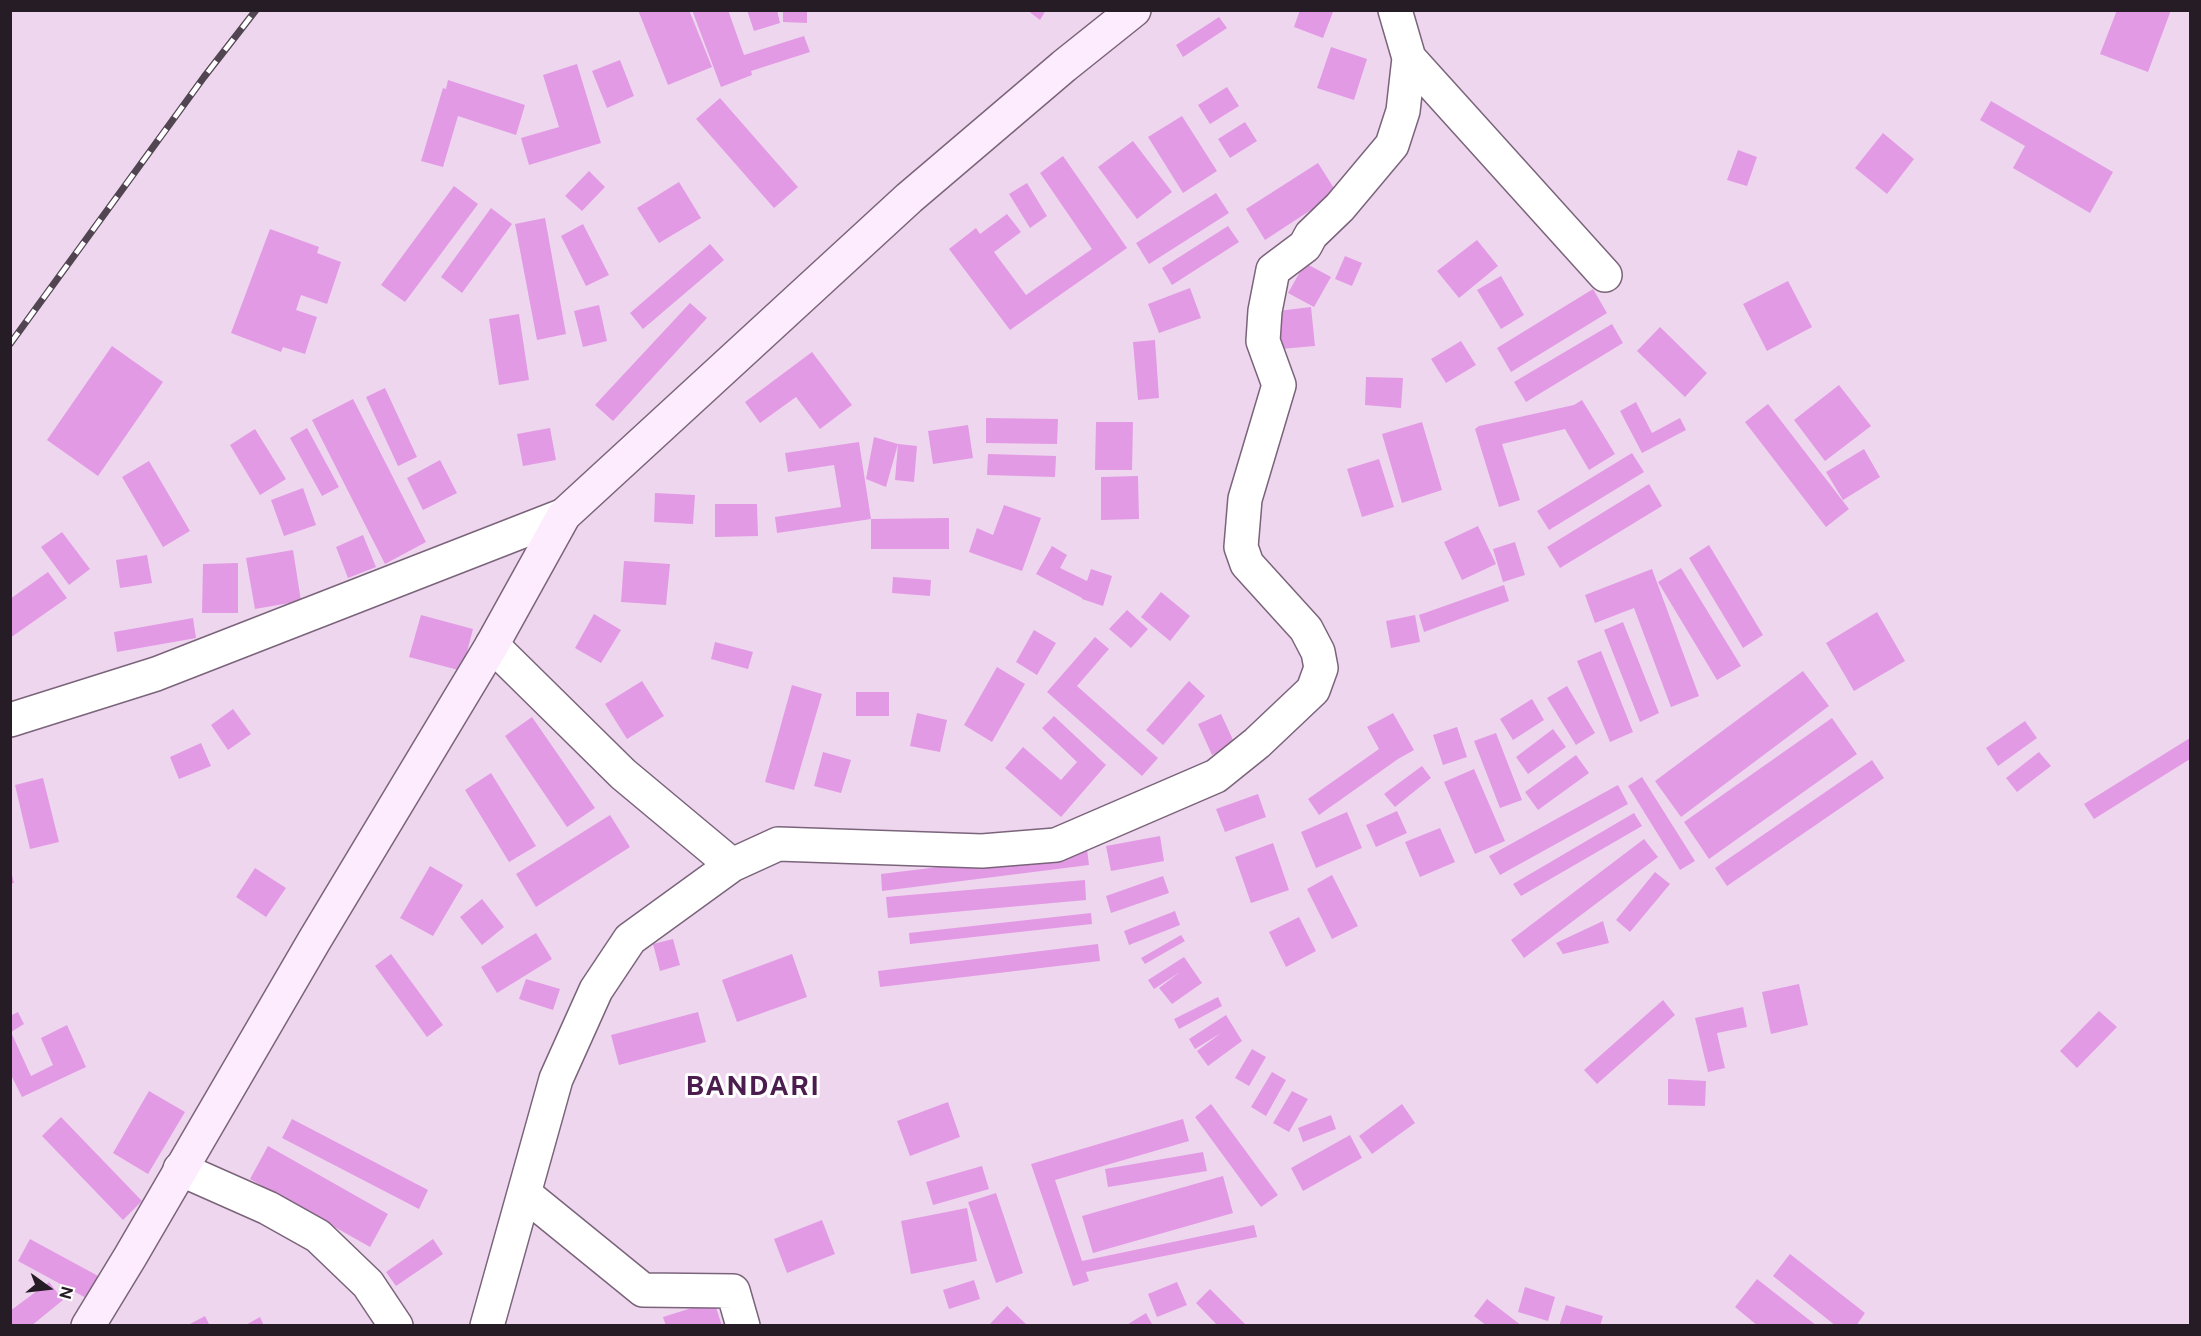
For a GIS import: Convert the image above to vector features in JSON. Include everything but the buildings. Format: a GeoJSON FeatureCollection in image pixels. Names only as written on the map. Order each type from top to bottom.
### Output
{"type":"FeatureCollection","features":[{"type":"Feature","properties":{"kind":"street"},"geometry":{"type":"LineString","coordinates":[[88,1326],[308,951],[492,645],[564,515],[909,198],[1064,66],[1134,10]]}},
{"type":"Feature","properties":{"kind":"street"},"geometry":{"type":"LineString","coordinates":[[487,1326],[556,1079],[596,990],[630,939],[732,865],[778,844],[982,851],[1056,845],[1216,776],[1257,743],[1313,690],[1321,668],[1318,652],[1306,629],[1246,564],[1241,547],[1245,499],[1279,385],[1263,341],[1265,311],[1273,270],[1305,246],[1311,235],[1340,207],[1392,146],[1403,111],[1409,58],[1395,10]]}},
{"type":"Feature","properties":{"kind":"street"},"geometry":{"type":"LineString","coordinates":[[1409,58],[1605,275]]}},
{"type":"Feature","properties":{"kind":"street"},"geometry":{"type":"LineString","coordinates":[[10,720],[156,674],[564,515]]}},
{"type":"Feature","properties":{"kind":"street"},"geometry":{"type":"LineString","coordinates":[[492,645],[623,774],[732,865]]}},
{"type":"Feature","properties":{"kind":"street"},"geometry":{"type":"LineString","coordinates":[[180,1169],[268,1209],[318,1236],[368,1284],[396,1326]]}},
{"type":"Feature","properties":{"kind":"street"},"geometry":{"type":"LineString","coordinates":[[525,1194],[643,1290],[733,1291],[743,1326]]}},
{"type":"Feature","properties":{"kind":"railway"},"geometry":{"type":"LineString","coordinates":[[10,344],[204,77],[256,10]]}},
{"type":"Feature","properties":{"kind":"district","name":"BANDARI"},"geometry":{"type":"Point","coordinates":[753,1087]}}]}
